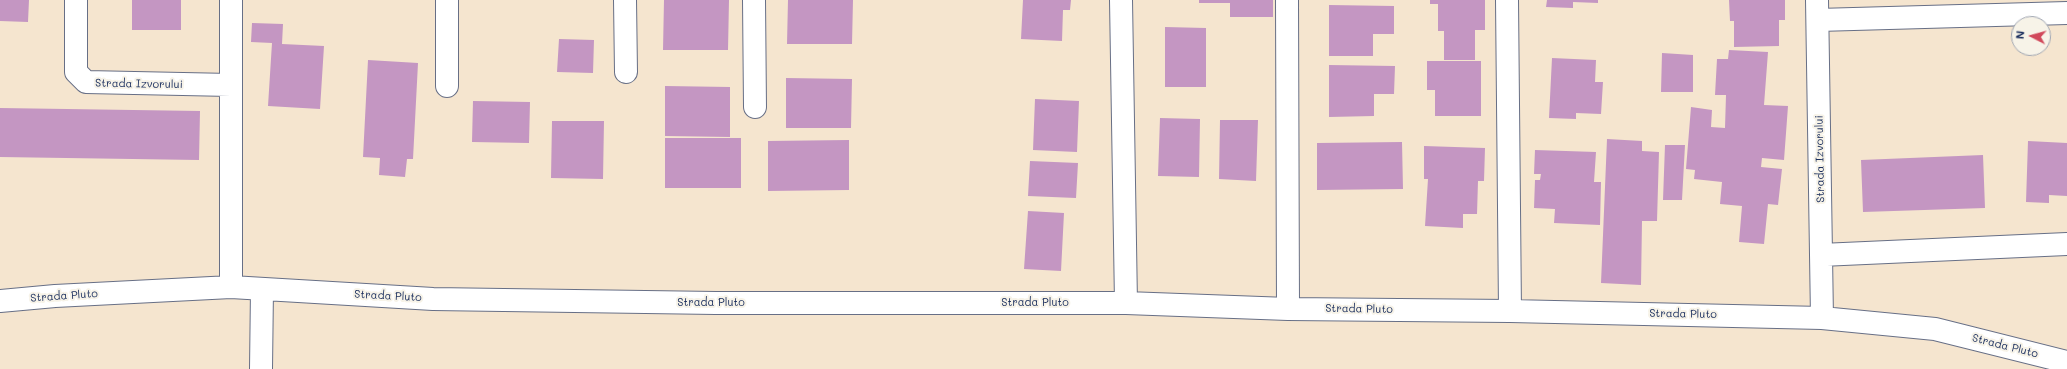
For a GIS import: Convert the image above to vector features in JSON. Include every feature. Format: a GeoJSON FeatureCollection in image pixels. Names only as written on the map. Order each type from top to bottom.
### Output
{"type":"FeatureCollection","features":[{"type":"Feature","properties":{"kind":"street","name":"Strada Izvorului"},"geometry":{"type":"LineString","coordinates":[[76,0],[76,72],[86,82],[231,86]]}},
{"type":"Feature","properties":{"kind":"street"},"geometry":{"type":"LineString","coordinates":[[231,0],[231,287]]}},
{"type":"Feature","properties":{"kind":"street"},"geometry":{"type":"LineString","coordinates":[[447,0],[447,86]]}},
{"type":"Feature","properties":{"kind":"street"},"geometry":{"type":"LineString","coordinates":[[625,0],[626,72]]}},
{"type":"Feature","properties":{"kind":"street"},"geometry":{"type":"LineString","coordinates":[[754,0],[755,107]]}},
{"type":"Feature","properties":{"kind":"street"},"geometry":{"type":"LineString","coordinates":[[1121,0],[1126,303]]}},
{"type":"Feature","properties":{"kind":"street"},"geometry":{"type":"LineString","coordinates":[[1288,0],[1288,309]]}},
{"type":"Feature","properties":{"kind":"street"},"geometry":{"type":"LineString","coordinates":[[1507,0],[1510,311]]}},
{"type":"Feature","properties":{"kind":"street","name":"Strada Izvorului"},"geometry":{"type":"LineString","coordinates":[[1817,10],[1822,318]]}},
{"type":"Feature","properties":{"kind":"street"},"geometry":{"type":"LineString","coordinates":[[1817,10],[2067,13]]}},
{"type":"Feature","properties":{"kind":"street"},"geometry":{"type":"LineString","coordinates":[[1821,255],[2067,244]]}},
{"type":"Feature","properties":{"kind":"street","name":"Strada Pluto"},"geometry":{"type":"LineString","coordinates":[[0,301],[55,296],[231,287],[449,299],[716,303],[1126,303],[1288,309],[1510,311],[1822,318],[1935,329],[2067,362]]}},
{"type":"Feature","properties":{"kind":"street"},"geometry":{"type":"LineString","coordinates":[[261,369],[262,289]]}},
{"type":"Feature","properties":{"kind":"building"},"geometry":{"type":"Polygon","coordinates":[[[0,0],[29,0],[28,22],[0,21],[0,0]]]}},
{"type":"Feature","properties":{"kind":"building"},"geometry":{"type":"Polygon","coordinates":[[[132,0],[181,0],[181,30],[132,30],[132,0]]]}},
{"type":"Feature","properties":{"kind":"building"},"geometry":{"type":"Polygon","coordinates":[[[664,0],[729,0],[728,50],[663,50],[664,0]]]}},
{"type":"Feature","properties":{"kind":"building"},"geometry":{"type":"Polygon","coordinates":[[[788,0],[853,0],[852,44],[787,44],[788,0]]]}},
{"type":"Feature","properties":{"kind":"building"},"geometry":{"type":"Polygon","coordinates":[[[1023,0],[1071,0],[1070,10],[1063,10],[1062,41],[1021,39],[1023,0]]]}},
{"type":"Feature","properties":{"kind":"building"},"geometry":{"type":"Polygon","coordinates":[[[1199,0],[1273,0],[1273,17],[1230,17],[1230,3],[1199,3],[1199,0]]]}},
{"type":"Feature","properties":{"kind":"building"},"geometry":{"type":"Polygon","coordinates":[[[1430,0],[1485,0],[1485,30],[1475,30],[1475,60],[1444,60],[1444,31],[1438,31],[1438,4],[1430,4],[1430,0]]]}},
{"type":"Feature","properties":{"kind":"building"},"geometry":{"type":"Polygon","coordinates":[[[1547,0],[1598,0],[1598,3],[1573,2],[1573,8],[1546,7],[1547,0]]]}},
{"type":"Feature","properties":{"kind":"building"},"geometry":{"type":"Polygon","coordinates":[[[1729,0],[1785,0],[1785,20],[1779,20],[1779,46],[1734,47],[1734,21],[1730,21],[1729,0]]]}},
{"type":"Feature","properties":{"kind":"building"},"geometry":{"type":"Polygon","coordinates":[[[1329,5],[1394,6],[1394,34],[1373,34],[1373,56],[1329,56],[1329,5]]]}},
{"type":"Feature","properties":{"kind":"building"},"geometry":{"type":"Polygon","coordinates":[[[252,23],[283,24],[282,44],[324,46],[320,109],[268,106],[272,43],[251,42],[252,23]]]}},
{"type":"Feature","properties":{"kind":"building"},"geometry":{"type":"Polygon","coordinates":[[[1165,27],[1206,28],[1206,87],[1165,87],[1165,27]]]}},
{"type":"Feature","properties":{"kind":"building"},"geometry":{"type":"Polygon","coordinates":[[[559,39],[594,40],[593,73],[557,72],[559,39]]]}},
{"type":"Feature","properties":{"kind":"building"},"geometry":{"type":"Polygon","coordinates":[[[1729,50],[1768,52],[1764,105],[1788,106],[1784,160],[1762,158],[1761,167],[1782,169],[1778,205],[1768,204],[1764,244],[1739,242],[1742,206],[1720,204],[1722,182],[1694,179],[1695,170],[1686,169],[1691,107],[1712,110],[1711,127],[1725,128],[1726,95],[1715,95],[1717,59],[1728,59],[1729,50]]]}},
{"type":"Feature","properties":{"kind":"building"},"geometry":{"type":"Polygon","coordinates":[[[1662,53],[1693,55],[1693,92],[1661,92],[1662,53]]]}},
{"type":"Feature","properties":{"kind":"building"},"geometry":{"type":"Polygon","coordinates":[[[1552,58],[1596,60],[1595,82],[1603,82],[1601,114],[1576,113],[1576,119],[1549,118],[1552,58]]]}},
{"type":"Feature","properties":{"kind":"building"},"geometry":{"type":"Polygon","coordinates":[[[368,60],[418,63],[413,159],[407,159],[405,177],[379,175],[380,158],[363,157],[368,60]]]}},
{"type":"Feature","properties":{"kind":"building"},"geometry":{"type":"Polygon","coordinates":[[[1427,61],[1481,61],[1481,116],[1435,116],[1435,90],[1427,90],[1427,61]]]}},
{"type":"Feature","properties":{"kind":"building"},"geometry":{"type":"Polygon","coordinates":[[[1329,65],[1395,66],[1394,94],[1374,94],[1374,116],[1329,117],[1329,65]]]}},
{"type":"Feature","properties":{"kind":"building"},"geometry":{"type":"Polygon","coordinates":[[[786,78],[852,79],[851,128],[786,128],[786,78]]]}},
{"type":"Feature","properties":{"kind":"building"},"geometry":{"type":"Polygon","coordinates":[[[665,86],[730,87],[730,137],[665,136],[665,86]]]}},
{"type":"Feature","properties":{"kind":"building"},"geometry":{"type":"Polygon","coordinates":[[[1035,99],[1079,101],[1077,152],[1033,150],[1035,99]]]}},
{"type":"Feature","properties":{"kind":"building"},"geometry":{"type":"Polygon","coordinates":[[[473,101],[530,102],[529,143],[472,142],[473,101]]]}},
{"type":"Feature","properties":{"kind":"building"},"geometry":{"type":"Polygon","coordinates":[[[0,108],[200,111],[199,160],[0,157],[0,108]]]}},
{"type":"Feature","properties":{"kind":"building"},"geometry":{"type":"Polygon","coordinates":[[[1160,118],[1200,119],[1199,177],[1158,176],[1160,118]]]}},
{"type":"Feature","properties":{"kind":"building"},"geometry":{"type":"Polygon","coordinates":[[[1220,120],[1258,120],[1256,181],[1219,179],[1220,120]]]}},
{"type":"Feature","properties":{"kind":"building"},"geometry":{"type":"Polygon","coordinates":[[[552,121],[604,121],[603,179],[551,178],[552,121]]]}},
{"type":"Feature","properties":{"kind":"building"},"geometry":{"type":"Polygon","coordinates":[[[665,138],[741,138],[741,188],[665,188],[665,138]]]}},
{"type":"Feature","properties":{"kind":"building"},"geometry":{"type":"Polygon","coordinates":[[[1607,139],[1642,141],[1642,151],[1659,152],[1657,221],[1642,221],[1641,285],[1601,283],[1607,139]]]}},
{"type":"Feature","properties":{"kind":"building"},"geometry":{"type":"Polygon","coordinates":[[[849,140],[849,190],[768,191],[768,141],[849,140]]]}},
{"type":"Feature","properties":{"kind":"building"},"geometry":{"type":"Polygon","coordinates":[[[2028,141],[2067,143],[2067,196],[2049,195],[2049,203],[2026,202],[2028,141]]]}},
{"type":"Feature","properties":{"kind":"building"},"geometry":{"type":"Polygon","coordinates":[[[1402,142],[1403,189],[1317,190],[1317,143],[1402,142]]]}},
{"type":"Feature","properties":{"kind":"building"},"geometry":{"type":"Polygon","coordinates":[[[1665,145],[1685,145],[1682,200],[1663,200],[1665,145]]]}},
{"type":"Feature","properties":{"kind":"building"},"geometry":{"type":"Polygon","coordinates":[[[1424,146],[1485,148],[1484,181],[1478,181],[1477,214],[1463,214],[1463,228],[1425,226],[1428,179],[1424,179],[1424,146]]]}},
{"type":"Feature","properties":{"kind":"building"},"geometry":{"type":"Polygon","coordinates":[[[1535,150],[1596,152],[1594,182],[1601,182],[1600,225],[1554,223],[1555,209],[1534,208],[1535,180],[1540,180],[1541,174],[1534,174],[1535,150]]]}},
{"type":"Feature","properties":{"kind":"building"},"geometry":{"type":"Polygon","coordinates":[[[1983,155],[1985,208],[1863,212],[1861,160],[1983,155]]]}},
{"type":"Feature","properties":{"kind":"building"},"geometry":{"type":"Polygon","coordinates":[[[1030,161],[1078,163],[1076,198],[1028,196],[1030,161]]]}},
{"type":"Feature","properties":{"kind":"building"},"geometry":{"type":"Polygon","coordinates":[[[1028,211],[1064,213],[1061,271],[1024,269],[1028,211]]]}}]}
